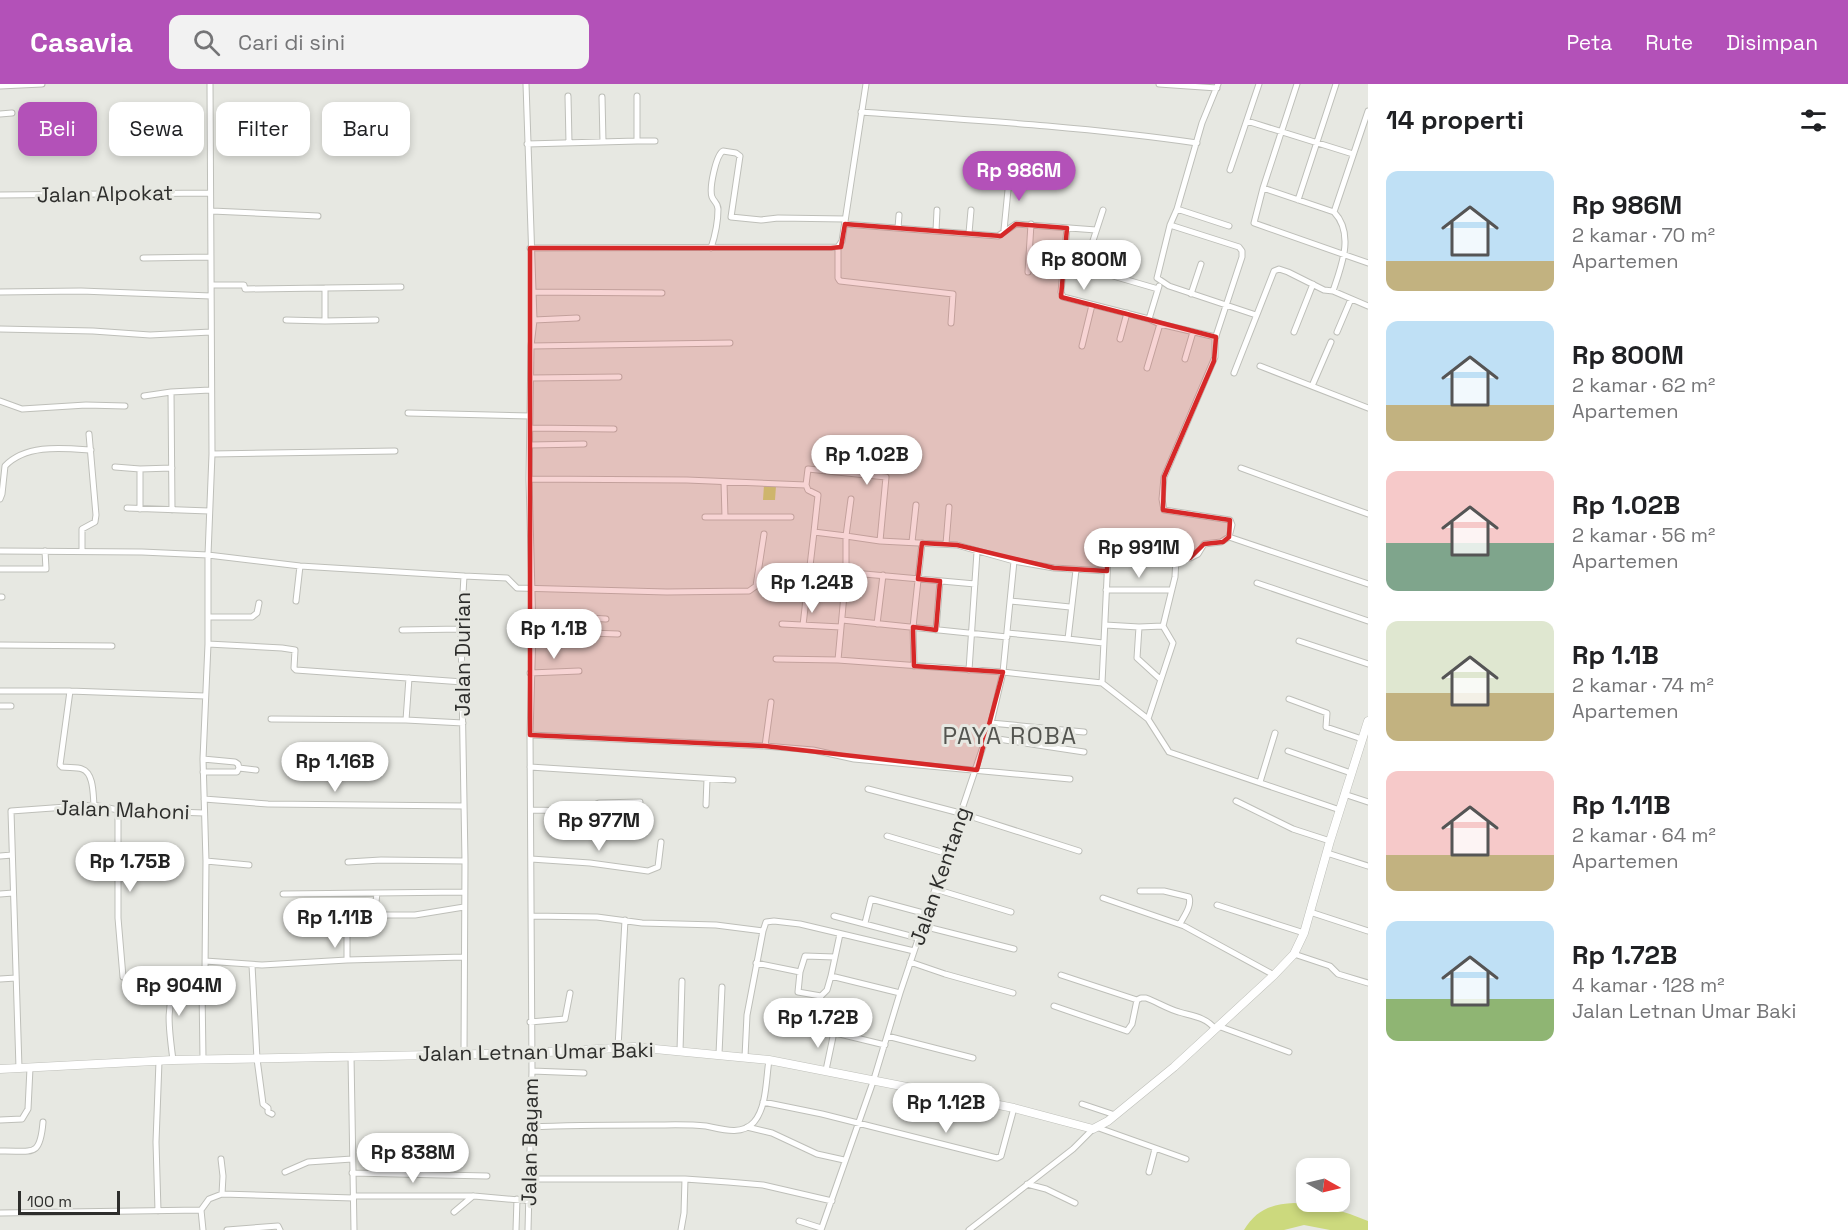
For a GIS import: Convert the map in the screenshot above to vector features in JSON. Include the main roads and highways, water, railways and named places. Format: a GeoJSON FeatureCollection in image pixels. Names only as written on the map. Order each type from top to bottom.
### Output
{"type":"FeatureCollection","features":[{"type":"Feature","properties":{"kind":"district","name":"PAYA ROBA"},"geometry":{"type":"Point","coordinates":[1010,736]}}]}
